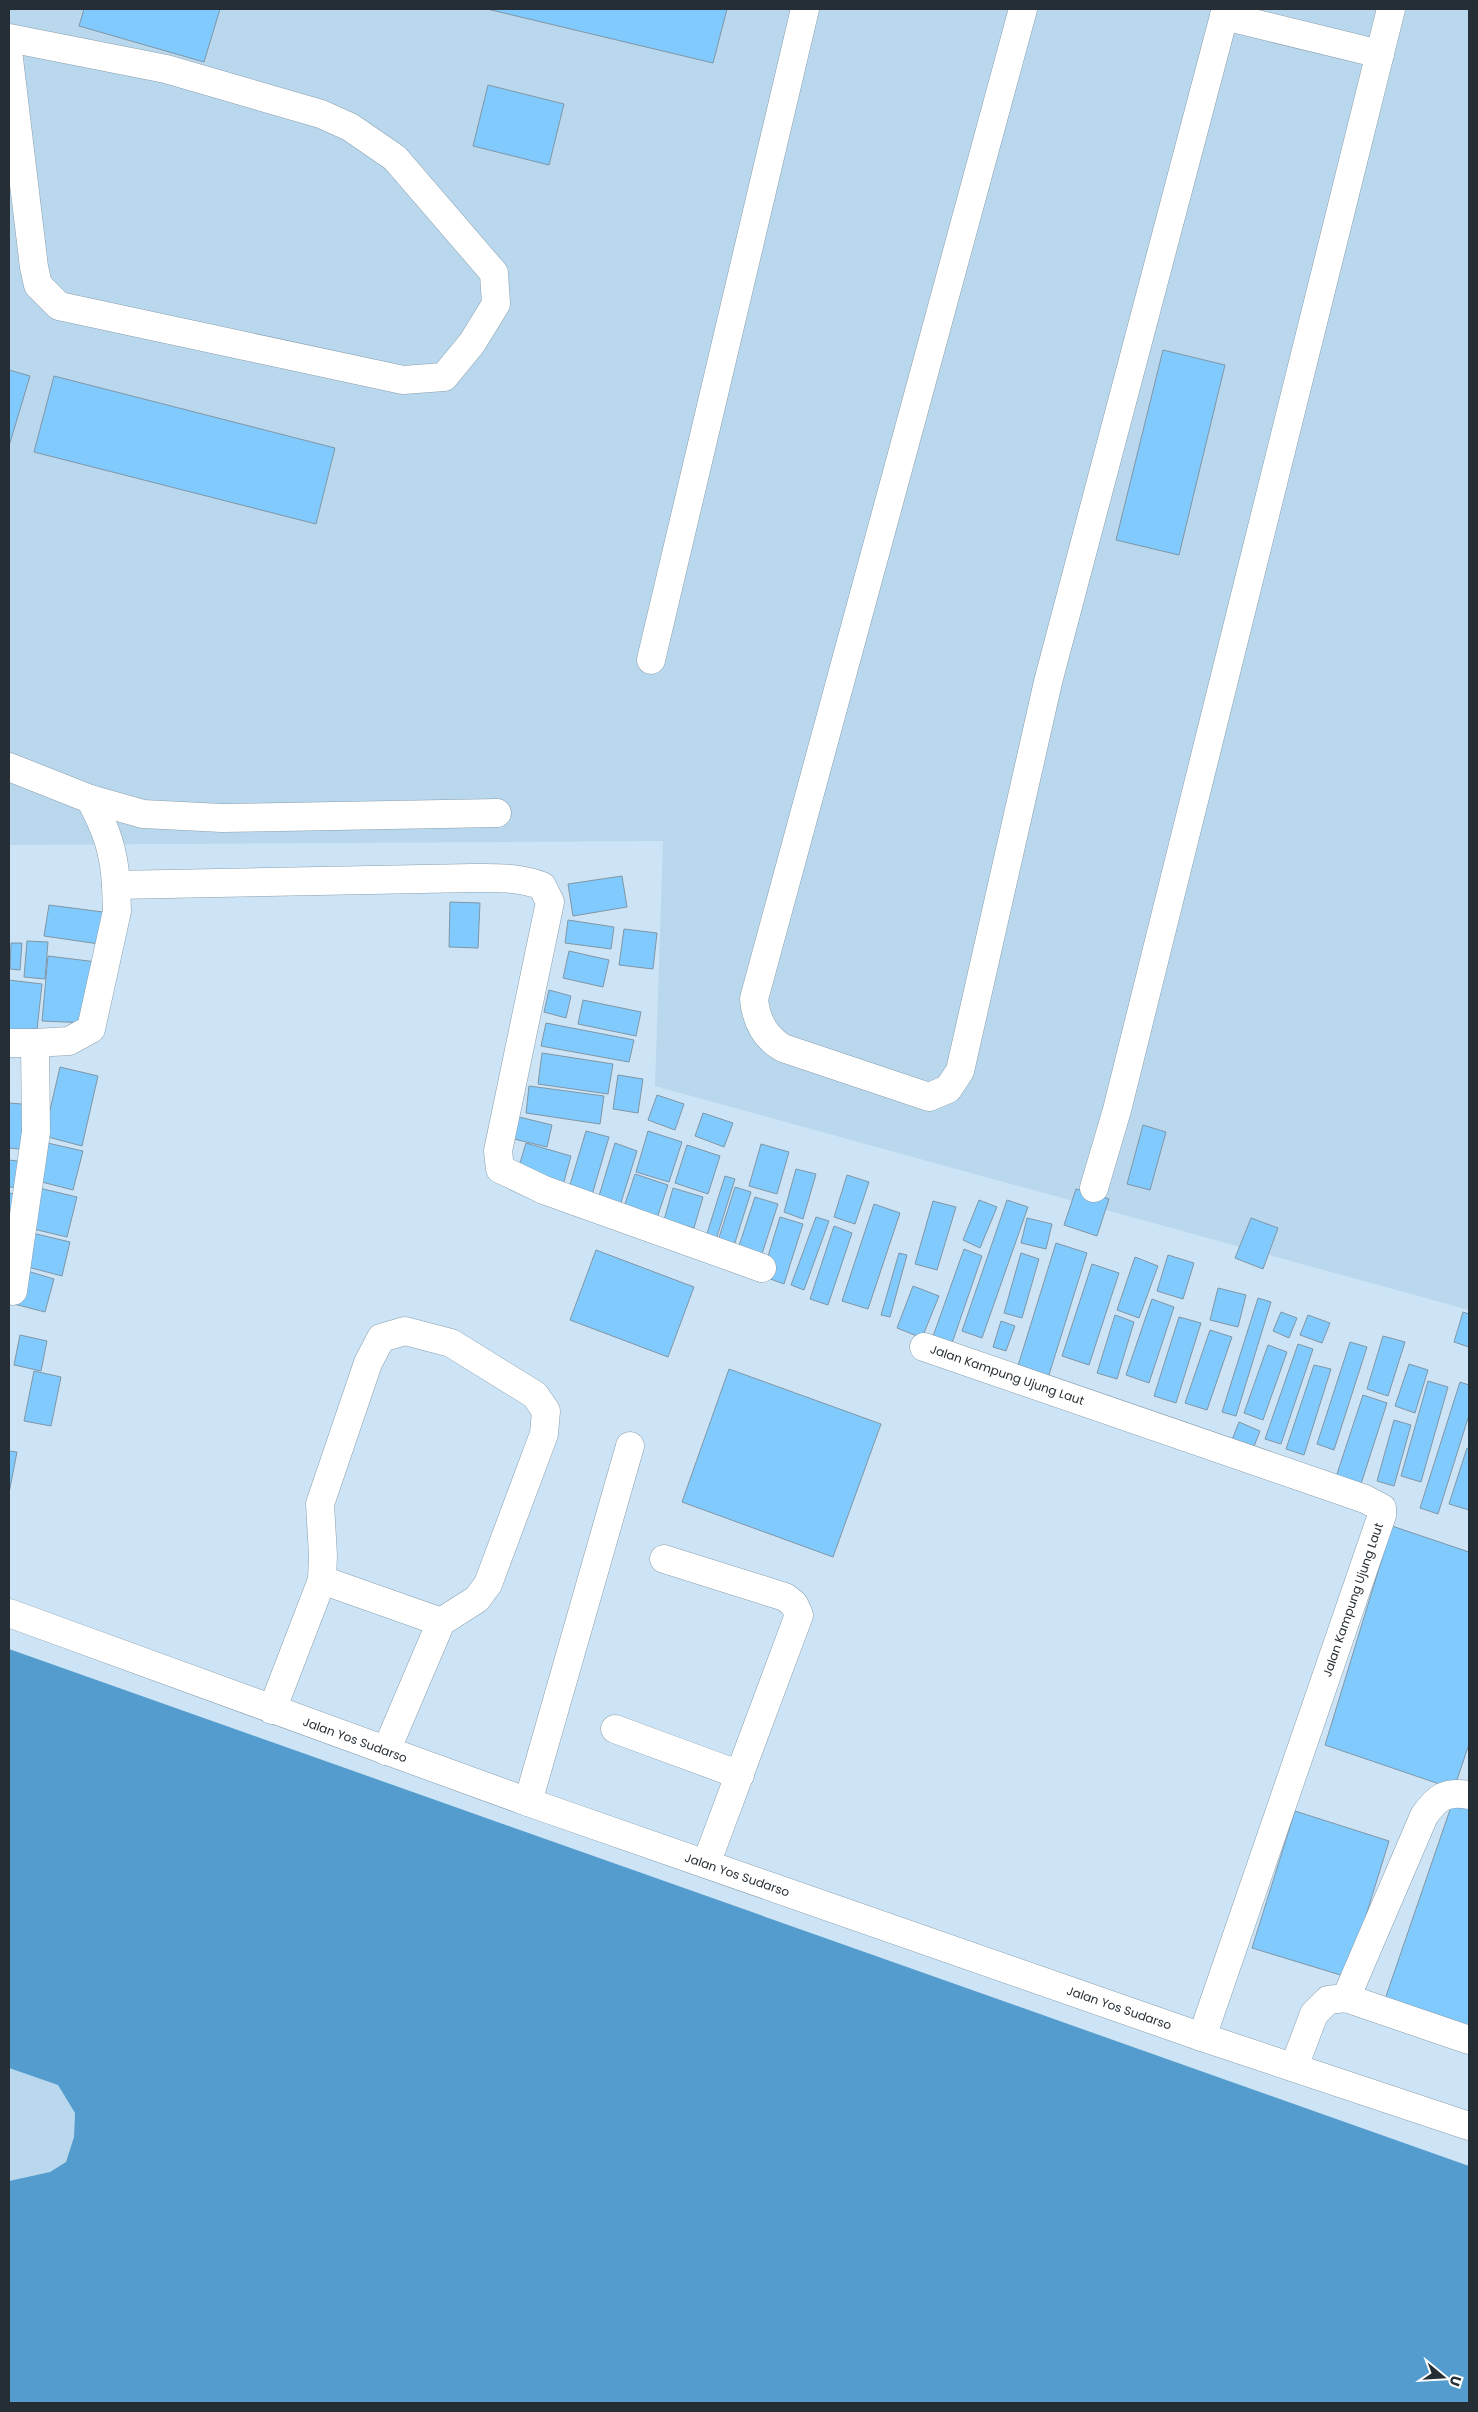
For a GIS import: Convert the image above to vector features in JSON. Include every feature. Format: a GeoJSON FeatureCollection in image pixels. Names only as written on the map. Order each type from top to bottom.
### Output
{"type":"FeatureCollection","features":[{"type":"Feature","properties":{"kind":"street"},"geometry":{"type":"LineString","coordinates":[[651,660],[805,9]]}},
{"type":"Feature","properties":{"kind":"street"},"geometry":{"type":"LineString","coordinates":[[1023,9],[754,999],[758,1020],[764,1032],[775,1044],[929,1097],[948,1089],[960,1071],[1048,682],[1225,12],[1380,54]]}},
{"type":"Feature","properties":{"kind":"street"},"geometry":{"type":"LineString","coordinates":[[1094,1188],[1120,1100],[1392,9]]}},
{"type":"Feature","properties":{"kind":"street"},"geometry":{"type":"LineString","coordinates":[[9,38],[166,69],[322,114],[350,127],[395,158],[494,273],[496,304],[472,343],[444,377],[403,380],[59,306],[38,285],[34,267],[9,59]]}},
{"type":"Feature","properties":{"kind":"street"},"geometry":{"type":"LineString","coordinates":[[9,767],[90,799],[143,814],[222,818],[497,813]]}},
{"type":"Feature","properties":{"kind":"street"},"geometry":{"type":"LineString","coordinates":[[13,1291],[36,1132],[22,1043],[70,1041],[91,1029],[117,911],[114,859],[108,836],[90,799]]}},
{"type":"Feature","properties":{"kind":"street"},"geometry":{"type":"LineString","coordinates":[[116,885],[520,878],[542,886],[550,902],[498,1151],[500,1169],[544,1190],[762,1268]]}},
{"type":"Feature","properties":{"kind":"street"},"geometry":{"type":"LineString","coordinates":[[272,1710],[322,1580],[324,1555],[320,1504],[368,1363],[381,1338],[405,1332],[451,1343],[535,1395],[546,1411],[544,1434],[488,1584],[478,1599],[441,1622],[386,1751]]}},
{"type":"Feature","properties":{"kind":"street","name":"Jalan Kampung Ujung Laut"},"geometry":{"type":"LineString","coordinates":[[924,1347],[1365,1498],[1382,1508],[1376,1534],[1202,2037]]}},
{"type":"Feature","properties":{"kind":"street"},"geometry":{"type":"LineString","coordinates":[[528,1802],[630,1446]]}},
{"type":"Feature","properties":{"kind":"street"},"geometry":{"type":"LineString","coordinates":[[664,1558],[785,1597],[794,1604],[799,1615],[706,1864]]}},
{"type":"Feature","properties":{"kind":"street"},"geometry":{"type":"LineString","coordinates":[[322,1580],[441,1622]]}},
{"type":"Feature","properties":{"kind":"street","name":"Jalan Yos Sudarso"},"geometry":{"type":"LineString","coordinates":[[9,1613],[528,1802],[1202,2037],[1469,2126]]}},
{"type":"Feature","properties":{"kind":"street"},"geometry":{"type":"LineString","coordinates":[[615,1729],[740,1775]]}},
{"type":"Feature","properties":{"kind":"street"},"geometry":{"type":"LineString","coordinates":[[1346,1998],[1424,1816],[1433,1803],[1444,1794],[1469,1795]]}},
{"type":"Feature","properties":{"kind":"street"},"geometry":{"type":"LineString","coordinates":[[1294,2067],[1314,2014],[1328,2000],[1346,1998],[1469,2040]]}},
{"type":"Feature","properties":{"kind":"shaded area"},"geometry":{"type":"Polygon","coordinates":[[[9,9],[1469,9],[1469,1310],[655,1086],[663,841],[9,845],[9,9]]]}},
{"type":"Feature","properties":{"kind":"shaded area"},"geometry":{"type":"Polygon","coordinates":[[[9,2068],[58,2085],[75,2113],[74,2137],[66,2162],[50,2172],[9,2181],[9,2068]]]}},
{"type":"Feature","properties":{"kind":"water"},"geometry":{"type":"Polygon","coordinates":[[[9,1649],[1469,2166],[1469,2403],[9,2403],[9,2181],[50,2172],[66,2162],[74,2137],[75,2113],[58,2085],[9,2068],[9,1649]]]}},
{"type":"Feature","properties":{"kind":"building"},"geometry":{"type":"Polygon","coordinates":[[[84,9],[220,9],[204,62],[79,26],[84,9]]]}},
{"type":"Feature","properties":{"kind":"building"},"geometry":{"type":"Polygon","coordinates":[[[487,9],[727,9],[713,63],[487,9]]]}},
{"type":"Feature","properties":{"kind":"building"},"geometry":{"type":"Polygon","coordinates":[[[488,85],[564,104],[549,165],[473,146],[488,85]]]}},
{"type":"Feature","properties":{"kind":"building"},"geometry":{"type":"Polygon","coordinates":[[[1163,350],[1225,365],[1179,555],[1116,540],[1163,350]]]}},
{"type":"Feature","properties":{"kind":"building"},"geometry":{"type":"Polygon","coordinates":[[[9,370],[30,376],[9,446],[9,370]]]}},
{"type":"Feature","properties":{"kind":"building"},"geometry":{"type":"Polygon","coordinates":[[[54,376],[335,448],[316,524],[34,452],[54,376]]]}},
{"type":"Feature","properties":{"kind":"building"},"geometry":{"type":"Polygon","coordinates":[[[622,876],[627,907],[573,916],[568,884],[622,876]]]}},
{"type":"Feature","properties":{"kind":"building"},"geometry":{"type":"Polygon","coordinates":[[[450,902],[480,903],[478,948],[449,947],[450,902]]]}},
{"type":"Feature","properties":{"kind":"building"},"geometry":{"type":"Polygon","coordinates":[[[49,905],[103,912],[99,944],[44,936],[49,905]]]}},
{"type":"Feature","properties":{"kind":"building"},"geometry":{"type":"Polygon","coordinates":[[[568,920],[614,927],[611,949],[565,943],[568,920]]]}},
{"type":"Feature","properties":{"kind":"building"},"geometry":{"type":"Polygon","coordinates":[[[624,929],[657,933],[653,969],[619,965],[624,929]]]}},
{"type":"Feature","properties":{"kind":"building"},"geometry":{"type":"Polygon","coordinates":[[[27,941],[48,942],[45,979],[24,977],[27,941]]]}},
{"type":"Feature","properties":{"kind":"building"},"geometry":{"type":"Polygon","coordinates":[[[11,943],[22,943],[20,970],[10,969],[11,943]]]}},
{"type":"Feature","properties":{"kind":"building"},"geometry":{"type":"Polygon","coordinates":[[[569,951],[609,960],[603,987],[563,978],[569,951]]]}},
{"type":"Feature","properties":{"kind":"building"},"geometry":{"type":"Polygon","coordinates":[[[48,956],[97,962],[88,1023],[42,1021],[48,956]]]}},
{"type":"Feature","properties":{"kind":"building"},"geometry":{"type":"Polygon","coordinates":[[[9,980],[42,984],[36,1039],[9,1035],[9,980]]]}},
{"type":"Feature","properties":{"kind":"building"},"geometry":{"type":"Polygon","coordinates":[[[549,990],[571,996],[566,1018],[544,1012],[549,990]]]}},
{"type":"Feature","properties":{"kind":"building"},"geometry":{"type":"Polygon","coordinates":[[[583,1000],[641,1012],[636,1036],[578,1024],[583,1000]]]}},
{"type":"Feature","properties":{"kind":"building"},"geometry":{"type":"Polygon","coordinates":[[[546,1023],[634,1040],[629,1062],[541,1046],[546,1023]]]}},
{"type":"Feature","properties":{"kind":"building"},"geometry":{"type":"Polygon","coordinates":[[[542,1053],[613,1064],[608,1094],[538,1084],[542,1053]]]}},
{"type":"Feature","properties":{"kind":"building"},"geometry":{"type":"Polygon","coordinates":[[[60,1067],[98,1076],[82,1146],[44,1136],[60,1067]]]}},
{"type":"Feature","properties":{"kind":"building"},"geometry":{"type":"Polygon","coordinates":[[[618,1075],[643,1079],[638,1113],[613,1109],[618,1075]]]}},
{"type":"Feature","properties":{"kind":"building"},"geometry":{"type":"Polygon","coordinates":[[[529,1086],[604,1096],[600,1124],[526,1113],[529,1086]]]}},
{"type":"Feature","properties":{"kind":"building"},"geometry":{"type":"Polygon","coordinates":[[[657,1095],[684,1104],[675,1130],[648,1120],[657,1095]]]}},
{"type":"Feature","properties":{"kind":"building"},"geometry":{"type":"Polygon","coordinates":[[[9,1103],[34,1105],[29,1150],[9,1148],[9,1103]]]}},
{"type":"Feature","properties":{"kind":"building"},"geometry":{"type":"Polygon","coordinates":[[[703,1113],[733,1123],[724,1147],[695,1136],[703,1113]]]}},
{"type":"Feature","properties":{"kind":"building"},"geometry":{"type":"Polygon","coordinates":[[[515,1116],[552,1125],[547,1147],[510,1138],[515,1116]]]}},
{"type":"Feature","properties":{"kind":"building"},"geometry":{"type":"Polygon","coordinates":[[[1143,1125],[1166,1132],[1150,1190],[1127,1184],[1143,1125]]]}},
{"type":"Feature","properties":{"kind":"building"},"geometry":{"type":"Polygon","coordinates":[[[586,1131],[609,1137],[590,1202],[567,1195],[586,1131]]]}},
{"type":"Feature","properties":{"kind":"building"},"geometry":{"type":"Polygon","coordinates":[[[648,1131],[682,1142],[669,1182],[636,1172],[648,1131]]]}},
{"type":"Feature","properties":{"kind":"building"},"geometry":{"type":"Polygon","coordinates":[[[43,1142],[83,1151],[73,1190],[34,1180],[43,1142]]]}},
{"type":"Feature","properties":{"kind":"building"},"geometry":{"type":"Polygon","coordinates":[[[526,1143],[571,1156],[562,1189],[516,1176],[526,1143]]]}},
{"type":"Feature","properties":{"kind":"building"},"geometry":{"type":"Polygon","coordinates":[[[615,1143],[637,1151],[618,1212],[596,1206],[615,1143]]]}},
{"type":"Feature","properties":{"kind":"building"},"geometry":{"type":"Polygon","coordinates":[[[761,1144],[789,1152],[777,1194],[749,1186],[761,1144]]]}},
{"type":"Feature","properties":{"kind":"building"},"geometry":{"type":"Polygon","coordinates":[[[687,1145],[720,1156],[708,1194],[675,1183],[687,1145]]]}},
{"type":"Feature","properties":{"kind":"building"},"geometry":{"type":"Polygon","coordinates":[[[9,1160],[25,1162],[22,1188],[9,1187],[9,1160]]]}},
{"type":"Feature","properties":{"kind":"building"},"geometry":{"type":"Polygon","coordinates":[[[796,1169],[816,1174],[803,1219],[784,1212],[796,1169]]]}},
{"type":"Feature","properties":{"kind":"building"},"geometry":{"type":"Polygon","coordinates":[[[635,1174],[668,1185],[657,1218],[624,1207],[635,1174]]]}},
{"type":"Feature","properties":{"kind":"building"},"geometry":{"type":"Polygon","coordinates":[[[847,1175],[869,1182],[855,1224],[834,1217],[847,1175]]]}},
{"type":"Feature","properties":{"kind":"building"},"geometry":{"type":"Polygon","coordinates":[[[725,1176],[735,1179],[715,1243],[705,1240],[725,1176]]]}},
{"type":"Feature","properties":{"kind":"building"},"geometry":{"type":"Polygon","coordinates":[[[735,1187],[751,1192],[732,1252],[716,1247],[735,1187]]]}},
{"type":"Feature","properties":{"kind":"building"},"geometry":{"type":"Polygon","coordinates":[[[39,1188],[77,1197],[67,1237],[29,1228],[39,1188]]]}},
{"type":"Feature","properties":{"kind":"building"},"geometry":{"type":"Polygon","coordinates":[[[673,1188],[703,1197],[694,1228],[664,1220],[673,1188]]]}},
{"type":"Feature","properties":{"kind":"building"},"geometry":{"type":"Polygon","coordinates":[[[1076,1189],[1109,1199],[1097,1236],[1064,1225],[1076,1189]]]}},
{"type":"Feature","properties":{"kind":"building"},"geometry":{"type":"Polygon","coordinates":[[[9,1193],[20,1195],[9,1239],[9,1193]]]}},
{"type":"Feature","properties":{"kind":"building"},"geometry":{"type":"Polygon","coordinates":[[[755,1197],[778,1204],[760,1260],[737,1252],[755,1197]]]}},
{"type":"Feature","properties":{"kind":"building"},"geometry":{"type":"Polygon","coordinates":[[[979,1200],[997,1207],[980,1248],[963,1240],[979,1200]]]}},
{"type":"Feature","properties":{"kind":"building"},"geometry":{"type":"Polygon","coordinates":[[[1007,1200],[1028,1207],[982,1338],[962,1331],[1007,1200]]]}},
{"type":"Feature","properties":{"kind":"building"},"geometry":{"type":"Polygon","coordinates":[[[933,1201],[956,1207],[937,1270],[915,1264],[933,1201]]]}},
{"type":"Feature","properties":{"kind":"building"},"geometry":{"type":"Polygon","coordinates":[[[874,1204],[900,1213],[868,1309],[842,1301],[874,1204]]]}},
{"type":"Feature","properties":{"kind":"building"},"geometry":{"type":"Polygon","coordinates":[[[780,1217],[803,1224],[784,1284],[762,1276],[780,1217]]]}},
{"type":"Feature","properties":{"kind":"building"},"geometry":{"type":"Polygon","coordinates":[[[816,1217],[829,1221],[804,1290],[791,1285],[816,1217]]]}},
{"type":"Feature","properties":{"kind":"building"},"geometry":{"type":"Polygon","coordinates":[[[1027,1218],[1052,1224],[1046,1249],[1021,1243],[1027,1218]]]}},
{"type":"Feature","properties":{"kind":"building"},"geometry":{"type":"Polygon","coordinates":[[[1251,1218],[1278,1228],[1263,1269],[1235,1258],[1251,1218]]]}},
{"type":"Feature","properties":{"kind":"building"},"geometry":{"type":"Polygon","coordinates":[[[834,1226],[852,1233],[828,1305],[810,1299],[834,1226]]]}},
{"type":"Feature","properties":{"kind":"building"},"geometry":{"type":"Polygon","coordinates":[[[28,1232],[70,1242],[62,1276],[20,1265],[28,1232]]]}},
{"type":"Feature","properties":{"kind":"building"},"geometry":{"type":"Polygon","coordinates":[[[1056,1243],[1087,1253],[1048,1378],[1017,1369],[1056,1243]]]}},
{"type":"Feature","properties":{"kind":"building"},"geometry":{"type":"Polygon","coordinates":[[[964,1249],[982,1256],[950,1349],[931,1342],[964,1249]]]}},
{"type":"Feature","properties":{"kind":"building"},"geometry":{"type":"Polygon","coordinates":[[[596,1250],[694,1287],[668,1357],[570,1320],[596,1250]]]}},
{"type":"Feature","properties":{"kind":"building"},"geometry":{"type":"Polygon","coordinates":[[[899,1253],[907,1255],[890,1317],[881,1315],[899,1253]]]}},
{"type":"Feature","properties":{"kind":"building"},"geometry":{"type":"Polygon","coordinates":[[[1021,1253],[1039,1259],[1022,1318],[1004,1313],[1021,1253]]]}},
{"type":"Feature","properties":{"kind":"building"},"geometry":{"type":"Polygon","coordinates":[[[1168,1255],[1194,1263],[1183,1299],[1157,1291],[1168,1255]]]}},
{"type":"Feature","properties":{"kind":"building"},"geometry":{"type":"Polygon","coordinates":[[[1135,1257],[1158,1266],[1139,1318],[1117,1310],[1135,1257]]]}},
{"type":"Feature","properties":{"kind":"building"},"geometry":{"type":"Polygon","coordinates":[[[1092,1264],[1119,1273],[1089,1365],[1062,1356],[1092,1264]]]}},
{"type":"Feature","properties":{"kind":"building"},"geometry":{"type":"Polygon","coordinates":[[[24,1270],[54,1279],[45,1312],[14,1304],[24,1270]]]}},
{"type":"Feature","properties":{"kind":"building"},"geometry":{"type":"Polygon","coordinates":[[[913,1286],[939,1296],[922,1338],[897,1328],[913,1286]]]}},
{"type":"Feature","properties":{"kind":"building"},"geometry":{"type":"Polygon","coordinates":[[[1218,1288],[1246,1295],[1238,1327],[1210,1320],[1218,1288]]]}},
{"type":"Feature","properties":{"kind":"building"},"geometry":{"type":"Polygon","coordinates":[[[1258,1298],[1271,1302],[1236,1416],[1222,1412],[1258,1298]]]}},
{"type":"Feature","properties":{"kind":"building"},"geometry":{"type":"Polygon","coordinates":[[[1152,1299],[1174,1307],[1149,1383],[1126,1375],[1152,1299]]]}},
{"type":"Feature","properties":{"kind":"building"},"geometry":{"type":"Polygon","coordinates":[[[1281,1312],[1297,1318],[1289,1338],[1273,1331],[1281,1312]]]}},
{"type":"Feature","properties":{"kind":"building"},"geometry":{"type":"Polygon","coordinates":[[[1463,1312],[1469,1314],[1469,1347],[1454,1342],[1463,1312]]]}},
{"type":"Feature","properties":{"kind":"building"},"geometry":{"type":"Polygon","coordinates":[[[1115,1315],[1134,1322],[1117,1379],[1097,1373],[1115,1315]]]}},
{"type":"Feature","properties":{"kind":"building"},"geometry":{"type":"Polygon","coordinates":[[[1308,1315],[1330,1323],[1322,1343],[1300,1335],[1308,1315]]]}},
{"type":"Feature","properties":{"kind":"building"},"geometry":{"type":"Polygon","coordinates":[[[1179,1317],[1201,1323],[1176,1403],[1154,1396],[1179,1317]]]}},
{"type":"Feature","properties":{"kind":"building"},"geometry":{"type":"Polygon","coordinates":[[[1001,1321],[1015,1326],[1006,1351],[993,1347],[1001,1321]]]}},
{"type":"Feature","properties":{"kind":"building"},"geometry":{"type":"Polygon","coordinates":[[[1210,1330],[1232,1337],[1207,1410],[1185,1403],[1210,1330]]]}},
{"type":"Feature","properties":{"kind":"building"},"geometry":{"type":"Polygon","coordinates":[[[20,1335],[47,1341],[41,1371],[14,1365],[20,1335]]]}},
{"type":"Feature","properties":{"kind":"building"},"geometry":{"type":"Polygon","coordinates":[[[1383,1336],[1405,1342],[1388,1396],[1367,1389],[1383,1336]]]}},
{"type":"Feature","properties":{"kind":"building"},"geometry":{"type":"Polygon","coordinates":[[[1350,1342],[1367,1347],[1334,1450],[1317,1444],[1350,1342]]]}},
{"type":"Feature","properties":{"kind":"building"},"geometry":{"type":"Polygon","coordinates":[[[1298,1344],[1313,1349],[1281,1444],[1265,1439],[1298,1344]]]}},
{"type":"Feature","properties":{"kind":"building"},"geometry":{"type":"Polygon","coordinates":[[[1268,1345],[1287,1352],[1263,1420],[1244,1413],[1268,1345]]]}},
{"type":"Feature","properties":{"kind":"building"},"geometry":{"type":"Polygon","coordinates":[[[1409,1364],[1428,1370],[1415,1413],[1395,1406],[1409,1364]]]}},
{"type":"Feature","properties":{"kind":"building"},"geometry":{"type":"Polygon","coordinates":[[[1314,1365],[1331,1369],[1304,1455],[1286,1449],[1314,1365]]]}},
{"type":"Feature","properties":{"kind":"building"},"geometry":{"type":"Polygon","coordinates":[[[729,1369],[881,1424],[833,1557],[682,1502],[729,1369]]]}},
{"type":"Feature","properties":{"kind":"building"},"geometry":{"type":"Polygon","coordinates":[[[34,1371],[61,1377],[51,1426],[24,1421],[34,1371]]]}},
{"type":"Feature","properties":{"kind":"building"},"geometry":{"type":"Polygon","coordinates":[[[1428,1381],[1448,1387],[1421,1482],[1401,1476],[1428,1381]]]}},
{"type":"Feature","properties":{"kind":"building"},"geometry":{"type":"Polygon","coordinates":[[[1460,1382],[1469,1385],[1469,1415],[1438,1514],[1420,1508],[1460,1382]]]}},
{"type":"Feature","properties":{"kind":"building"},"geometry":{"type":"Polygon","coordinates":[[[1363,1395],[1387,1403],[1360,1487],[1335,1480],[1363,1395]]]}},
{"type":"Feature","properties":{"kind":"building"},"geometry":{"type":"Polygon","coordinates":[[[1394,1420],[1411,1425],[1394,1486],[1377,1481],[1394,1420]]]}},
{"type":"Feature","properties":{"kind":"building"},"geometry":{"type":"Polygon","coordinates":[[[1239,1422],[1260,1431],[1251,1454],[1230,1445],[1239,1422]]]}},
{"type":"Feature","properties":{"kind":"building"},"geometry":{"type":"Polygon","coordinates":[[[1467,1448],[1469,1449],[1469,1510],[1449,1504],[1467,1448]]]}},
{"type":"Feature","properties":{"kind":"building"},"geometry":{"type":"Polygon","coordinates":[[[9,1451],[17,1452],[9,1493],[9,1451]]]}},
{"type":"Feature","properties":{"kind":"building"},"geometry":{"type":"Polygon","coordinates":[[[1392,1526],[1469,1552],[1469,1744],[1454,1789],[1325,1745],[1392,1526]]]}},
{"type":"Feature","properties":{"kind":"building"},"geometry":{"type":"Polygon","coordinates":[[[1453,1801],[1469,1806],[1469,2034],[1383,2005],[1453,1801]]]}},
{"type":"Feature","properties":{"kind":"building"},"geometry":{"type":"Polygon","coordinates":[[[1295,1811],[1389,1841],[1347,1977],[1252,1948],[1295,1811]]]}}]}
